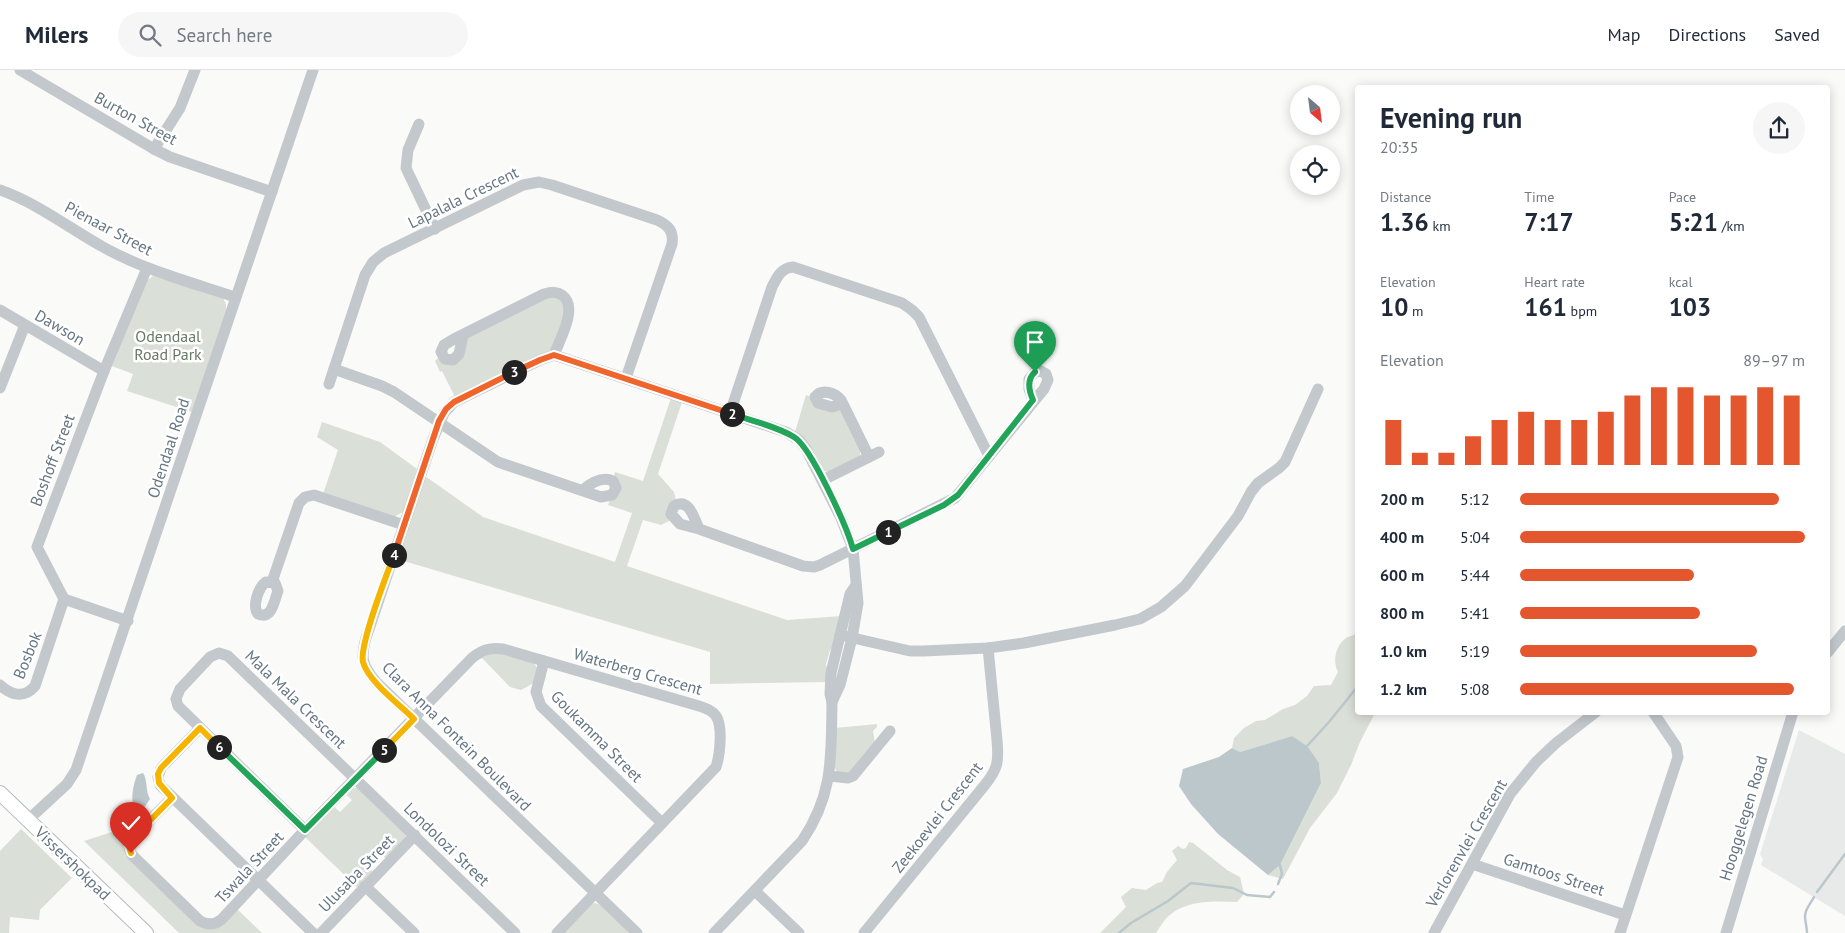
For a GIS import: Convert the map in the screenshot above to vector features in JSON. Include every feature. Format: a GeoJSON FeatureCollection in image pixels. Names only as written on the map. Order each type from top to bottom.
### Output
{"type":"FeatureCollection","features":[{"type":"Feature","properties":{"kind":"main road","name":"Vissershokpad"},"geometry":{"type":"LineString","coordinates":[[0,792],[146,933]]}},
{"type":"Feature","properties":{"kind":"street","name":"Burton Street"},"geometry":{"type":"LineString","coordinates":[[20,70],[154,150],[272,192]]}},
{"type":"Feature","properties":{"kind":"street"},"geometry":{"type":"LineString","coordinates":[[154,150],[180,108],[195,70]]}},
{"type":"Feature","properties":{"kind":"street","name":"Odendaal Road"},"geometry":{"type":"LineString","coordinates":[[28,820],[67,784],[75,773],[313,70]]}},
{"type":"Feature","properties":{"kind":"street"},"geometry":{"type":"LineString","coordinates":[[419,124],[408,150],[406,168],[435,229]]}},
{"type":"Feature","properties":{"kind":"street","name":"Lapalala Crescent"},"geometry":{"type":"LineString","coordinates":[[329,384],[370,266],[384,253],[523,185],[539,182],[552,184],[666,225],[673,234],[672,244],[626,378]]}},
{"type":"Feature","properties":{"kind":"street","name":"Pienaar Street"},"geometry":{"type":"LineString","coordinates":[[0,190],[26,200],[104,247],[147,268],[235,297]]}},
{"type":"Feature","properties":{"kind":"street"},"geometry":{"type":"LineString","coordinates":[[730,414],[772,287],[781,272],[793,267],[902,303],[912,310],[919,317],[989,456]]}},
{"type":"Feature","properties":{"kind":"street","name":"Boshoff Street"},"geometry":{"type":"LineString","coordinates":[[64,599],[38,552],[38,542],[104,371],[147,268]]}},
{"type":"Feature","properties":{"kind":"street"},"geometry":{"type":"LineString","coordinates":[[462,335],[544,294],[555,292],[564,296],[570,307],[568,318],[554,355],[626,378],[794,437],[806,449],[841,518],[853,549],[858,603],[846,637],[836,695],[832,702],[830,776],[821,808],[814,824],[802,841],[784,862],[714,933]]}},
{"type":"Feature","properties":{"kind":"street","name":"Dawson"},"geometry":{"type":"LineString","coordinates":[[0,310],[104,371]]}},
{"type":"Feature","properties":{"kind":"street"},"geometry":{"type":"LineString","coordinates":[[0,388],[25,325]]}},
{"type":"Feature","properties":{"kind":"street","name":"Clara Anna Fontein Boulevard"},"geometry":{"type":"LineString","coordinates":[[554,355],[460,398],[446,409],[439,421],[365,640],[363,661],[368,672],[376,682],[637,933]]}},
{"type":"Feature","properties":{"kind":"street"},"geometry":{"type":"LineString","coordinates":[[334,369],[382,386],[406,398],[498,462],[582,490]]}},
{"type":"Feature","properties":{"kind":"street"},"geometry":{"type":"LineString","coordinates":[[846,637],[910,651],[988,648],[1024,643],[1140,619],[1172,600],[1185,586],[1238,516],[1258,483],[1280,468],[1285,462],[1318,389]]}},
{"type":"Feature","properties":{"kind":"street"},"geometry":{"type":"LineString","coordinates":[[699,529],[809,566],[820,565],[951,501],[958,495],[1033,400]]}},
{"type":"Feature","properties":{"kind":"street"},"geometry":{"type":"LineString","coordinates":[[822,480],[874,454],[842,404]]}},
{"type":"Feature","properties":{"kind":"street"},"geometry":{"type":"LineString","coordinates":[[272,582],[299,503],[307,495],[314,495],[404,525]]}},
{"type":"Feature","properties":{"kind":"street"},"geometry":{"type":"LineString","coordinates":[[64,599],[128,620]]}},
{"type":"Feature","properties":{"kind":"street","name":"Bosbok"},"geometry":{"type":"LineString","coordinates":[[0,685],[6,691],[14,694],[23,694],[33,689],[64,599]]}},
{"type":"Feature","properties":{"kind":"street"},"geometry":{"type":"LineString","coordinates":[[1830,650],[1845,631]]}},
{"type":"Feature","properties":{"kind":"street","name":"Waterberg Crescent"},"geometry":{"type":"LineString","coordinates":[[414,719],[472,658],[483,650],[495,647],[699,706],[716,715],[720,731],[716,766],[557,933]]}},
{"type":"Feature","properties":{"kind":"street","name":"Zeekoevlei Crescent"},"geometry":{"type":"LineString","coordinates":[[864,933],[996,769],[998,740],[988,648]]}},
{"type":"Feature","properties":{"kind":"street","name":"Mala Mala Crescent"},"geometry":{"type":"LineString","coordinates":[[305,830],[180,708],[177,702],[177,695],[180,689],[210,657],[222,654],[235,663],[356,779]]}},
{"type":"Feature","properties":{"kind":"street","name":"Goukamma Street"},"geometry":{"type":"LineString","coordinates":[[544,661],[536,692],[541,706],[662,823]]}},
{"type":"Feature","properties":{"kind":"street","name":"Verlorenvlei Crescent"},"geometry":{"type":"LineString","coordinates":[[1434,933],[1510,794],[1524,775],[1556,743],[1592,715]]}},
{"type":"Feature","properties":{"kind":"street"},"geometry":{"type":"LineString","coordinates":[[1620,933],[1678,757],[1676,746],[1655,715]]}},
{"type":"Feature","properties":{"kind":"street","name":"Hooggelegen Road"},"geometry":{"type":"LineString","coordinates":[[1726,933],[1792,715]]}},
{"type":"Feature","properties":{"kind":"street","name":"Tswala Street"},"geometry":{"type":"LineString","coordinates":[[172,798],[131,840],[130,850],[132,855],[200,922],[210,924],[221,920],[305,830],[414,719]]}},
{"type":"Feature","properties":{"kind":"street"},"geometry":{"type":"LineString","coordinates":[[200,728],[161,768],[158,774],[160,785],[313,933]]}},
{"type":"Feature","properties":{"kind":"street"},"geometry":{"type":"LineString","coordinates":[[830,776],[848,778],[853,776],[890,731]]}},
{"type":"Feature","properties":{"kind":"street","name":"Londolozi Street"},"geometry":{"type":"LineString","coordinates":[[356,779],[515,933]]}},
{"type":"Feature","properties":{"kind":"street","name":"Ulusaba Street"},"geometry":{"type":"LineString","coordinates":[[321,933],[415,835]]}},
{"type":"Feature","properties":{"kind":"street","name":"Gamtoos Street"},"geometry":{"type":"LineString","coordinates":[[1472,864],[1625,915]]}},
{"type":"Feature","properties":{"kind":"street"},"geometry":{"type":"LineString","coordinates":[[365,886],[414,933]]}},
{"type":"Feature","properties":{"kind":"street"},"geometry":{"type":"LineString","coordinates":[[755,891],[799,933]]}},
{"type":"Feature","properties":{"kind":"shaded area"},"geometry":{"type":"Polygon","coordinates":[[[1799,730],[1845,754],[1845,916],[1761,865],[1763,859],[1760,854],[1799,730]]]}},
{"type":"Feature","properties":{"kind":"shaded area"},"geometry":{"type":"Polygon","coordinates":[[[1292,736],[1307,746],[1319,763],[1321,783],[1280,865],[1268,875],[1218,834],[1191,804],[1179,786],[1183,769],[1219,757],[1232,748],[1240,752],[1292,736]]]}},
{"type":"Feature","properties":{"kind":"shaded area"},"geometry":{"type":"Polygon","coordinates":[[[143,773],[150,799],[144,808],[137,812],[132,799],[133,789],[137,775],[143,773]]]}},
{"type":"Feature","properties":{"kind":"green space","name":"Odendaal Road Park"},"geometry":{"type":"Polygon","coordinates":[[[153,276],[223,298],[226,304],[226,310],[192,412],[127,391],[133,374],[112,366],[146,281],[153,276]]]}},
{"type":"Feature","properties":{"kind":"green space"},"geometry":{"type":"Polygon","coordinates":[[[548,296],[557,296],[566,310],[551,350],[455,397],[435,361],[439,357],[447,363],[468,337],[548,296]]]}},
{"type":"Feature","properties":{"kind":"green space"},"geometry":{"type":"Polygon","coordinates":[[[806,395],[840,410],[861,451],[859,457],[829,472],[823,471],[795,432],[806,395]]]}},
{"type":"Feature","properties":{"kind":"green space"},"geometry":{"type":"Polygon","coordinates":[[[671,398],[682,402],[658,474],[674,492],[676,500],[668,518],[669,521],[661,525],[643,520],[627,566],[787,620],[842,616],[835,645],[830,650],[826,664],[828,672],[827,682],[710,684],[710,652],[397,559],[425,476],[483,517],[615,562],[632,513],[608,505],[615,472],[643,481],[671,398]]]}},
{"type":"Feature","properties":{"kind":"green space"},"geometry":{"type":"Polygon","coordinates":[[[322,422],[380,442],[417,469],[403,512],[392,518],[323,494],[338,450],[317,437],[322,422]]]}},
{"type":"Feature","properties":{"kind":"green space"},"geometry":{"type":"Polygon","coordinates":[[[1355,635],[1355,715],[1374,715],[1337,793],[1310,828],[1283,879],[1268,875],[1280,865],[1321,783],[1319,763],[1292,736],[1240,752],[1232,748],[1234,738],[1244,728],[1256,721],[1265,720],[1283,709],[1295,705],[1307,696],[1314,686],[1331,685],[1338,672],[1335,663],[1337,649],[1350,636],[1355,635]]]}},
{"type":"Feature","properties":{"kind":"green space"},"geometry":{"type":"Polygon","coordinates":[[[491,651],[534,663],[537,668],[534,683],[521,690],[510,687],[480,656],[491,651]]]}},
{"type":"Feature","properties":{"kind":"green space"},"geometry":{"type":"Polygon","coordinates":[[[877,724],[873,731],[875,743],[849,773],[837,772],[835,768],[835,728],[877,724]]]}},
{"type":"Feature","properties":{"kind":"green space"},"geometry":{"type":"Polygon","coordinates":[[[353,788],[358,788],[406,834],[405,840],[387,860],[381,854],[368,867],[374,873],[359,889],[305,837],[334,807],[340,812],[352,800],[346,794],[353,788]]]}},
{"type":"Feature","properties":{"kind":"green space"},"geometry":{"type":"Polygon","coordinates":[[[124,826],[133,833],[127,841],[202,926],[236,908],[262,933],[179,933],[84,841],[124,826]]]}},
{"type":"Feature","properties":{"kind":"green space"},"geometry":{"type":"Polygon","coordinates":[[[21,829],[72,878],[40,910],[39,920],[10,917],[9,933],[0,933],[0,851],[21,829]]]}},
{"type":"Feature","properties":{"kind":"green space"},"geometry":{"type":"Polygon","coordinates":[[[1189,842],[1193,843],[1227,870],[1240,877],[1244,894],[1237,902],[1194,904],[1178,909],[1169,916],[1156,933],[1100,933],[1126,907],[1121,897],[1132,888],[1146,890],[1162,882],[1167,872],[1177,860],[1172,851],[1178,846],[1183,849],[1186,848],[1189,842]]]}},
{"type":"Feature","properties":{"kind":"green space"},"geometry":{"type":"Polygon","coordinates":[[[591,904],[601,905],[630,933],[562,933],[591,904]]]}},
{"type":"Feature","properties":{"kind":"waterway"},"geometry":{"type":"LineString","coordinates":[[1307,746],[1355,690]]}},
{"type":"Feature","properties":{"kind":"waterway"},"geometry":{"type":"LineString","coordinates":[[1817,892],[1845,854]]}},
{"type":"Feature","properties":{"kind":"waterway"},"geometry":{"type":"LineString","coordinates":[[1278,884],[1282,874],[1280,865]]}},
{"type":"Feature","properties":{"kind":"waterway"},"geometry":{"type":"LineString","coordinates":[[1119,933],[1131,923],[1168,901],[1191,883],[1233,888],[1247,895],[1270,897],[1274,892]]}},
{"type":"Feature","properties":{"kind":"waterway"},"geometry":{"type":"LineString","coordinates":[[1807,933],[1805,913],[1814,897]]}},
{"type":"Feature","properties":{"kind":"route"},"geometry":{"type":"LineString","coordinates":[[131,853],[129,846],[131,840],[172,798],[159,783],[158,774],[161,768],[200,728],[305,830],[414,719],[368,672],[363,661],[363,652],[365,640],[439,421],[446,409],[460,398],[554,355],[786,432],[803,444],[806,449],[841,518],[853,549],[944,505],[958,495],[1033,400],[1029,379],[1035,372]]}}]}
